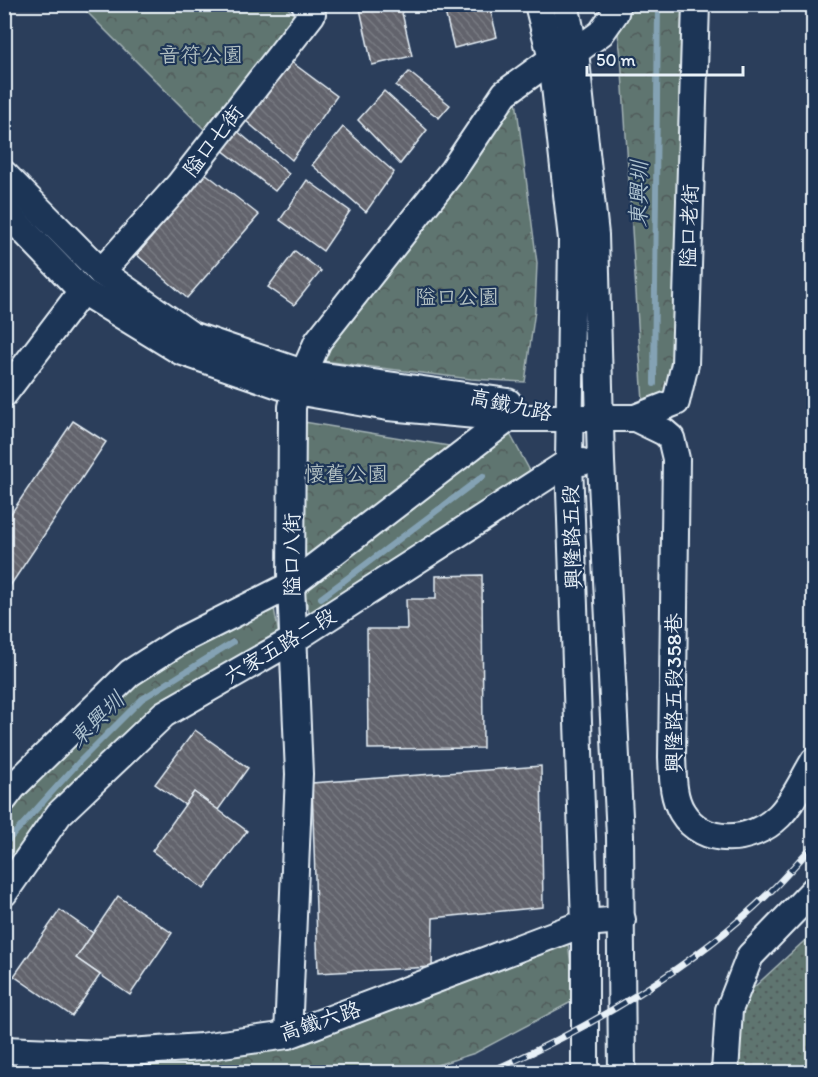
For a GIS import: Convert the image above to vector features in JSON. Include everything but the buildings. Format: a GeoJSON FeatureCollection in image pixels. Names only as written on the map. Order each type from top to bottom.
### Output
{"type":"FeatureCollection","features":[{"type":"Feature","properties":{"kind":"street","name":"隘口七街"},"geometry":{"type":"LineString","coordinates":[[101,272],[179,185],[312,14],[305,4]]}},
{"type":"Feature","properties":{"kind":"street","name":"興隆路五段"},"geometry":{"type":"LineString","coordinates":[[538,4],[564,55],[595,235],[601,462],[620,836],[622,1072]]}},
{"type":"Feature","properties":{"kind":"street","name":"興隆路五段"},"geometry":{"type":"LineString","coordinates":[[565,4],[564,55],[572,239],[569,462],[585,923],[585,1072]]}},
{"type":"Feature","properties":{"kind":"street","name":"隘口八街"},"geometry":{"type":"LineString","coordinates":[[288,1035],[299,774],[291,585],[292,407],[299,382],[318,341],[453,170],[505,93],[601,33],[615,13],[617,4]]}},
{"type":"Feature","properties":{"kind":"street","name":"隘口老街"},"geometry":{"type":"LineString","coordinates":[[569,418],[631,418],[676,402],[685,364],[696,4]]}},
{"type":"Feature","properties":{"kind":"street","name":"高鐵九路"},"geometry":{"type":"LineString","coordinates":[[4,174],[101,272],[191,335],[299,382],[500,400],[569,418]]}},
{"type":"Feature","properties":{"kind":"street","name":"高鐵九路"},"geometry":{"type":"LineString","coordinates":[[4,210],[82,291],[180,351],[388,406],[509,418],[569,418]]}},
{"type":"Feature","properties":{"kind":"street"},"geometry":{"type":"LineString","coordinates":[[4,394],[82,291]]}},
{"type":"Feature","properties":{"kind":"street"},"geometry":{"type":"LineString","coordinates":[[4,799],[13,787],[130,673],[180,641],[291,585],[509,418]]}},
{"type":"Feature","properties":{"kind":"street","name":"興隆路五段358巷"},"geometry":{"type":"LineString","coordinates":[[631,418],[664,432],[675,447],[672,757],[673,788],[681,811],[693,825],[708,834],[742,837],[762,829],[778,816],[794,796],[813,761]]}},
{"type":"Feature","properties":{"kind":"street"},"geometry":{"type":"LineString","coordinates":[[569,462],[601,462]]}},
{"type":"Feature","properties":{"kind":"street","name":"六家五路二段"},"geometry":{"type":"LineString","coordinates":[[4,893],[59,814],[164,714],[292,640],[569,462]]}},
{"type":"Feature","properties":{"kind":"street"},"geometry":{"type":"LineString","coordinates":[[725,1072],[729,1010],[750,956],[813,890]]}},
{"type":"Feature","properties":{"kind":"street","name":"高鐵六路"},"geometry":{"type":"LineString","coordinates":[[4,1050],[101,1054],[201,1047],[288,1035],[585,923],[622,920]]}},
{"type":"Feature","properties":{"kind":"green space","name":"音符公園"},"geometry":{"type":"Polygon","coordinates":[[[80,5],[285,5],[295,16],[206,131],[80,5]]]}},
{"type":"Feature","properties":{"kind":"green space"},"geometry":{"type":"Polygon","coordinates":[[[614,5],[684,5],[678,360],[670,397],[643,402],[621,56],[614,5]]]}},
{"type":"Feature","properties":{"kind":"green space","name":"隘口公園"},"geometry":{"type":"Polygon","coordinates":[[[514,85],[537,263],[535,310],[525,382],[471,379],[315,360],[514,85]]]}},
{"type":"Feature","properties":{"kind":"green space","name":"懷舊公園"},"geometry":{"type":"Polygon","coordinates":[[[304,422],[455,447],[300,564],[304,422]]]}},
{"type":"Feature","properties":{"kind":"green space"},"geometry":{"type":"Polygon","coordinates":[[[510,434],[530,471],[310,616],[303,586],[510,434]]]}},
{"type":"Feature","properties":{"kind":"green space"},"geometry":{"type":"Polygon","coordinates":[[[273,602],[279,636],[156,706],[5,875],[5,815],[12,804],[142,678],[273,602]]]}},
{"type":"Feature","properties":{"kind":"green space"},"geometry":{"type":"Polygon","coordinates":[[[813,933],[813,1072],[735,1072],[739,1001],[813,933]]]}},
{"type":"Feature","properties":{"kind":"green space"},"geometry":{"type":"Polygon","coordinates":[[[568,942],[575,1000],[475,1053],[415,1072],[96,1072],[300,1046],[568,942]]]}},
{"type":"Feature","properties":{"kind":"green space"},"geometry":{"type":"Polygon","coordinates":[[[5,1059],[79,1072],[5,1072],[5,1059]]]}},
{"type":"Feature","properties":{"kind":"waterway","name":"東興圳"},"geometry":{"type":"LineString","coordinates":[[654,384],[658,4]]}},
{"type":"Feature","properties":{"kind":"waterway","name":"東興圳"},"geometry":{"type":"LineString","coordinates":[[321,598],[483,476]]}},
{"type":"Feature","properties":{"kind":"waterway","name":"東興圳"},"geometry":{"type":"LineString","coordinates":[[4,845],[80,761],[142,699],[233,642]]}},
{"type":"Feature","properties":{"kind":"railway"},"geometry":{"type":"LineString","coordinates":[[489,1072],[603,1016],[676,969],[743,917],[814,845]]}}]}
